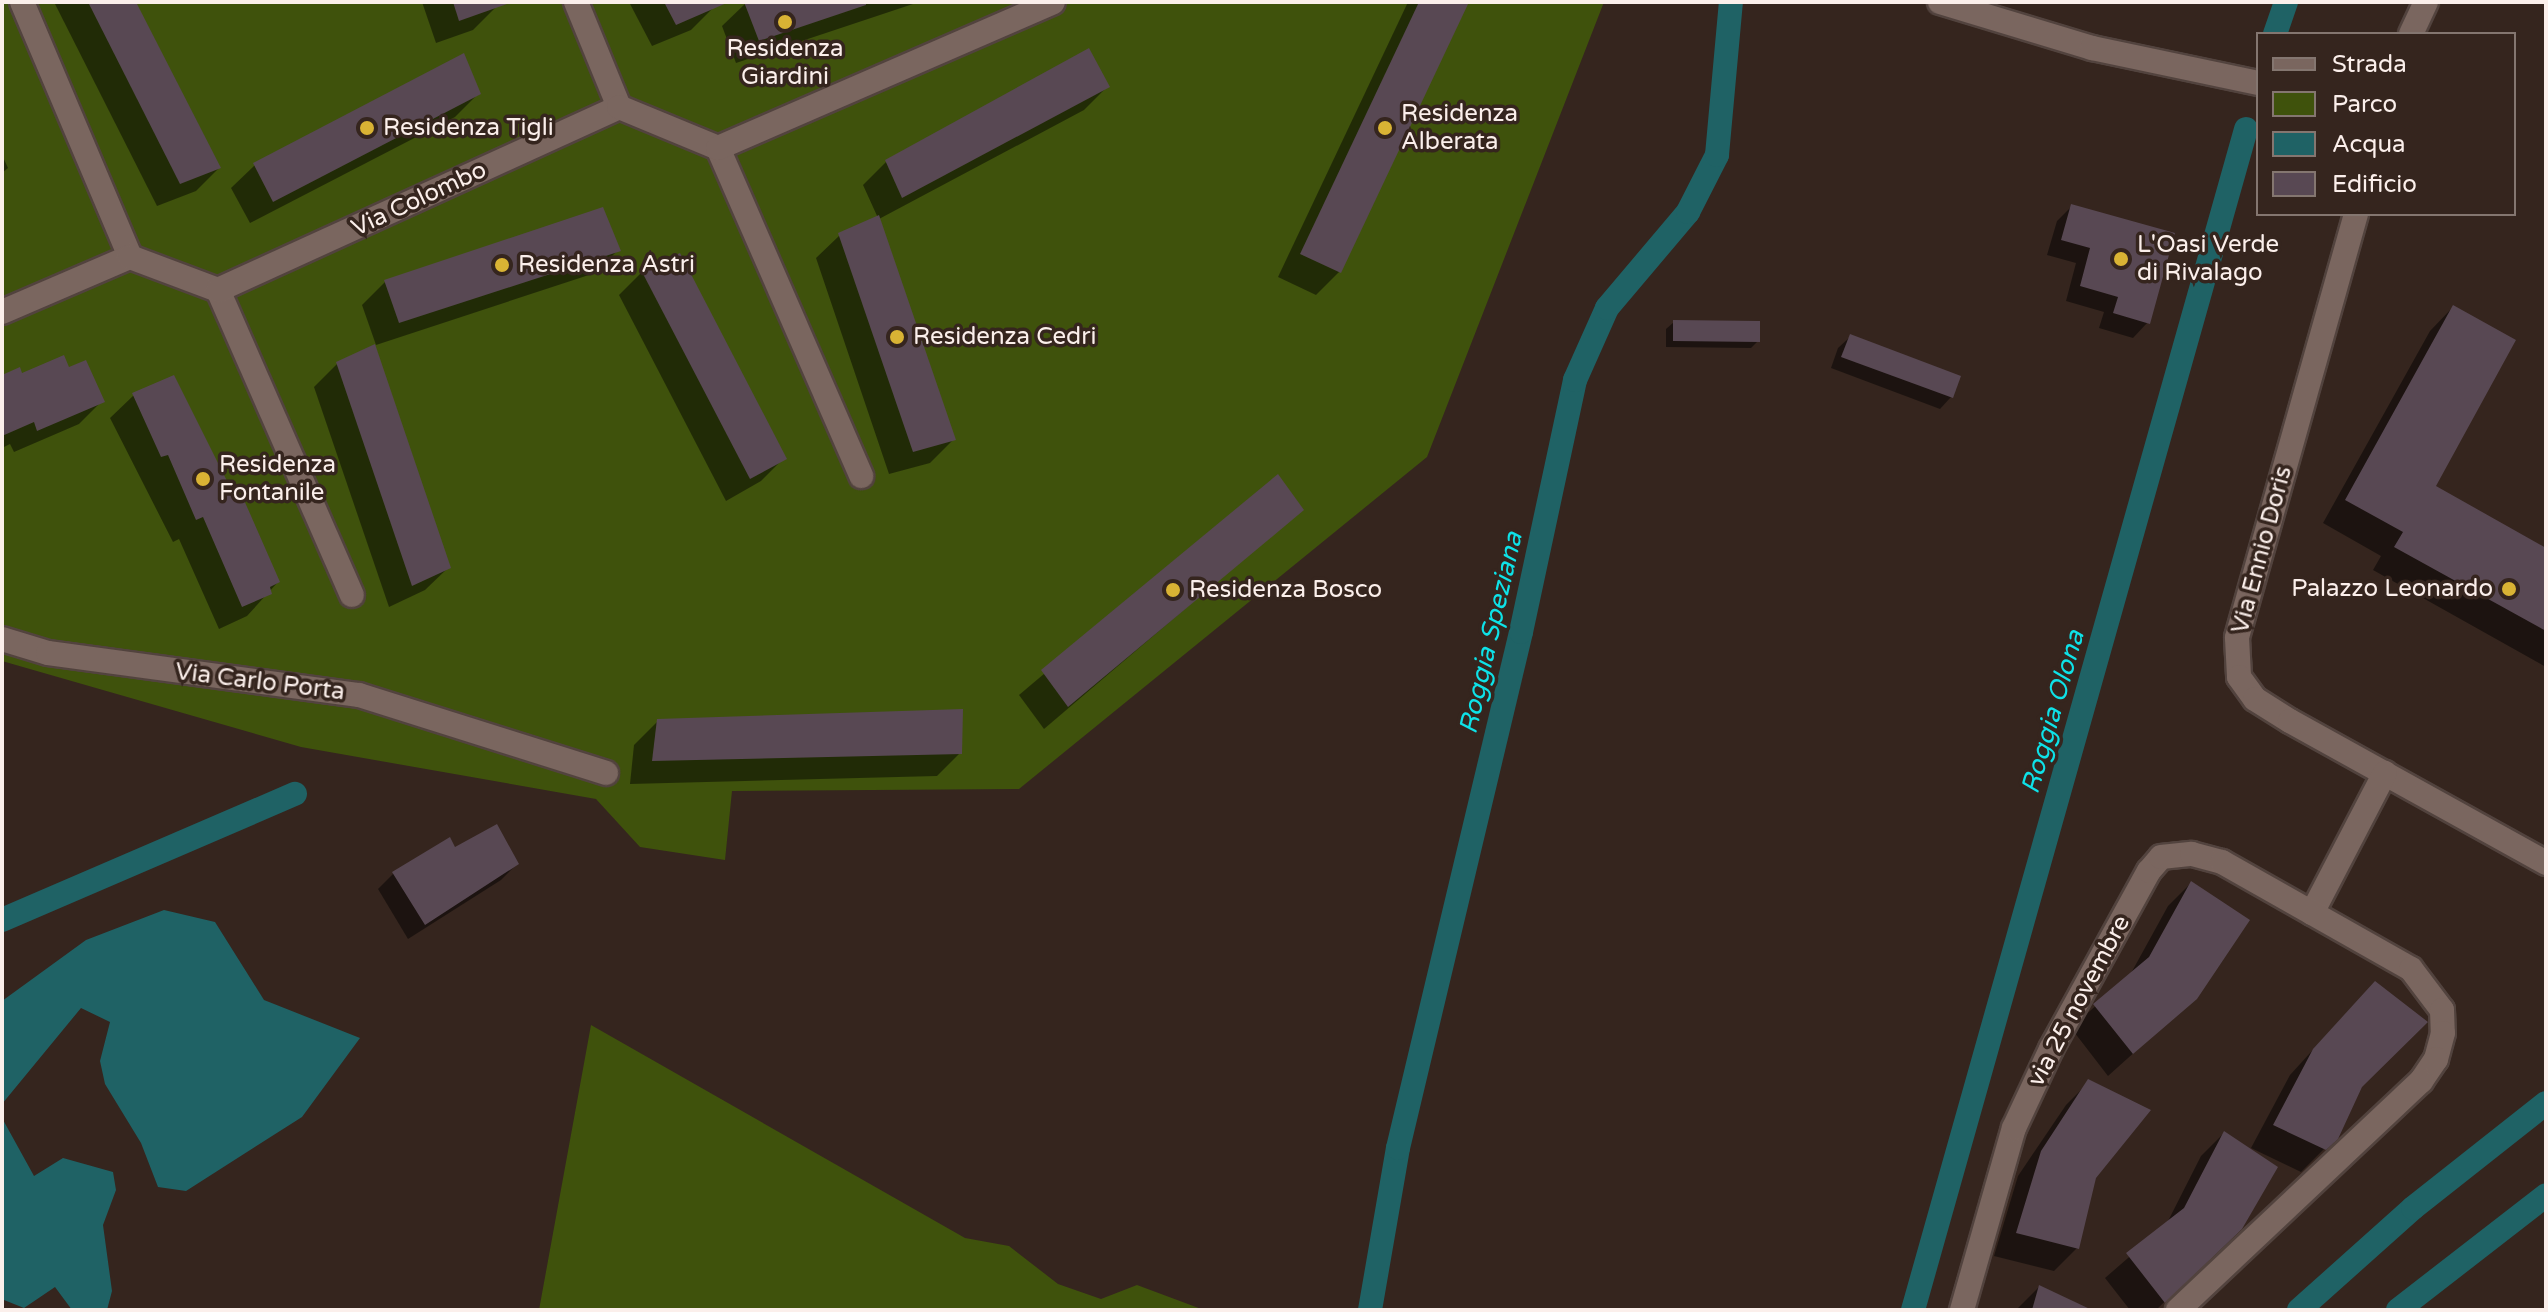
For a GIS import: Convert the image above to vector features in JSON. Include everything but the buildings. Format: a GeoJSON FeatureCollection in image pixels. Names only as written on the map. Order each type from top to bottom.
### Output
{"type":"FeatureCollection","features":[{"type":"Feature","properties":{"kind":"street"},"geometry":{"type":"LineString","coordinates":[[22,2],[130,257]]}},
{"type":"Feature","properties":{"kind":"street"},"geometry":{"type":"LineString","coordinates":[[576,2],[619,107],[718,148],[861,476]]}},
{"type":"Feature","properties":{"kind":"street"},"geometry":{"type":"LineString","coordinates":[[718,148],[1053,2]]}},
{"type":"Feature","properties":{"kind":"street"},"geometry":{"type":"LineString","coordinates":[[1940,2],[2092,48],[2256,83]]}},
{"type":"Feature","properties":{"kind":"street"},"geometry":{"type":"LineString","coordinates":[[2412,32],[2426,2]]}},
{"type":"Feature","properties":{"kind":"street","name":"Via Colombo"},"geometry":{"type":"LineString","coordinates":[[218,290],[619,107]]}},
{"type":"Feature","properties":{"kind":"street","name":"Via Ennio Doris"},"geometry":{"type":"LineString","coordinates":[[2355,216],[2235,656],[2239,677],[2255,699],[2546,863]]}},
{"type":"Feature","properties":{"kind":"street"},"geometry":{"type":"LineString","coordinates":[[2,312],[130,257],[218,290],[352,595]]}},
{"type":"Feature","properties":{"kind":"street","name":"Via Carlo Porta"},"geometry":{"type":"LineString","coordinates":[[2,639],[48,653],[359,695],[606,773]]}},
{"type":"Feature","properties":{"kind":"street"},"geometry":{"type":"LineString","coordinates":[[2312,913],[2385,773]]}},
{"type":"Feature","properties":{"kind":"street","name":"via 25 novembre"},"geometry":{"type":"LineString","coordinates":[[1962,1310],[2014,1128],[2051,1049],[2161,857],[2192,854],[2222,862],[2411,969],[2431,991],[2442,1010],[2443,1033],[2436,1059],[2421,1081],[2178,1310]]}},
{"type":"Feature","properties":{"kind":"green space"},"geometry":{"type":"Polygon","coordinates":[[[2,2],[1604,2],[1427,457],[1019,789],[732,791],[725,860],[640,847],[596,799],[301,747],[2,661],[2,2]]]}},
{"type":"Feature","properties":{"kind":"green space"},"geometry":{"type":"Polygon","coordinates":[[[591,1025],[965,1238],[1009,1246],[1058,1284],[1101,1299],[1137,1285],[1204,1310],[539,1310],[591,1025]]]}},
{"type":"Feature","properties":{"kind":"water"},"geometry":{"type":"Polygon","coordinates":[[[164,910],[215,922],[264,1000],[360,1038],[302,1117],[186,1191],[158,1187],[141,1143],[105,1084],[100,1061],[110,1022],[81,1008],[2,1104],[2,1001],[86,940],[164,910]]]}},
{"type":"Feature","properties":{"kind":"water"},"geometry":{"type":"Polygon","coordinates":[[[2,1118],[34,1176],[63,1158],[113,1172],[116,1190],[103,1225],[112,1291],[107,1310],[72,1310],[55,1287],[24,1308],[4,1300],[2,1118]]]}},
{"type":"Feature","properties":{"kind":"waterway","name":"Roggia Speziana"},"geometry":{"type":"LineString","coordinates":[[1370,1310],[1398,1148],[1521,632],[1575,380],[1607,308],[1688,212],[1717,155],[1731,2]]}},
{"type":"Feature","properties":{"kind":"waterway","name":"Roggia Olona"},"geometry":{"type":"LineString","coordinates":[[2276,32],[2286,2]]}},
{"type":"Feature","properties":{"kind":"waterway","name":"Roggia Olona"},"geometry":{"type":"LineString","coordinates":[[1913,1310],[2246,129]]}},
{"type":"Feature","properties":{"kind":"waterway"},"geometry":{"type":"LineString","coordinates":[[2,920],[295,794]]}},
{"type":"Feature","properties":{"kind":"waterway"},"geometry":{"type":"LineString","coordinates":[[2299,1310],[2413,1208],[2546,1103]]}},
{"type":"Feature","properties":{"kind":"waterway"},"geometry":{"type":"LineString","coordinates":[[2398,1310],[2546,1195]]}},
{"type":"Feature","properties":{"kind":"place","name":"Residenza Giardini"},"geometry":{"type":"Point","coordinates":[785,22]}},
{"type":"Feature","properties":{"kind":"place","name":"Residenza Tigli"},"geometry":{"type":"Point","coordinates":[367,128]}},
{"type":"Feature","properties":{"kind":"place","name":"Residenza Alberata"},"geometry":{"type":"Point","coordinates":[1385,128]}},
{"type":"Feature","properties":{"kind":"place","name":"L'Oasi Verde di Rivalago"},"geometry":{"type":"Point","coordinates":[2121,259]}},
{"type":"Feature","properties":{"kind":"place","name":"Residenza Astri"},"geometry":{"type":"Point","coordinates":[502,265]}},
{"type":"Feature","properties":{"kind":"place","name":"Residenza Cedri"},"geometry":{"type":"Point","coordinates":[897,337]}},
{"type":"Feature","properties":{"kind":"place","name":"Residenza Fontanile"},"geometry":{"type":"Point","coordinates":[203,479]}},
{"type":"Feature","properties":{"kind":"place","name":"Palazzo Leonardo"},"geometry":{"type":"Point","coordinates":[2509,589]}},
{"type":"Feature","properties":{"kind":"place","name":"Residenza Bosco"},"geometry":{"type":"Point","coordinates":[1173,590]}}]}
